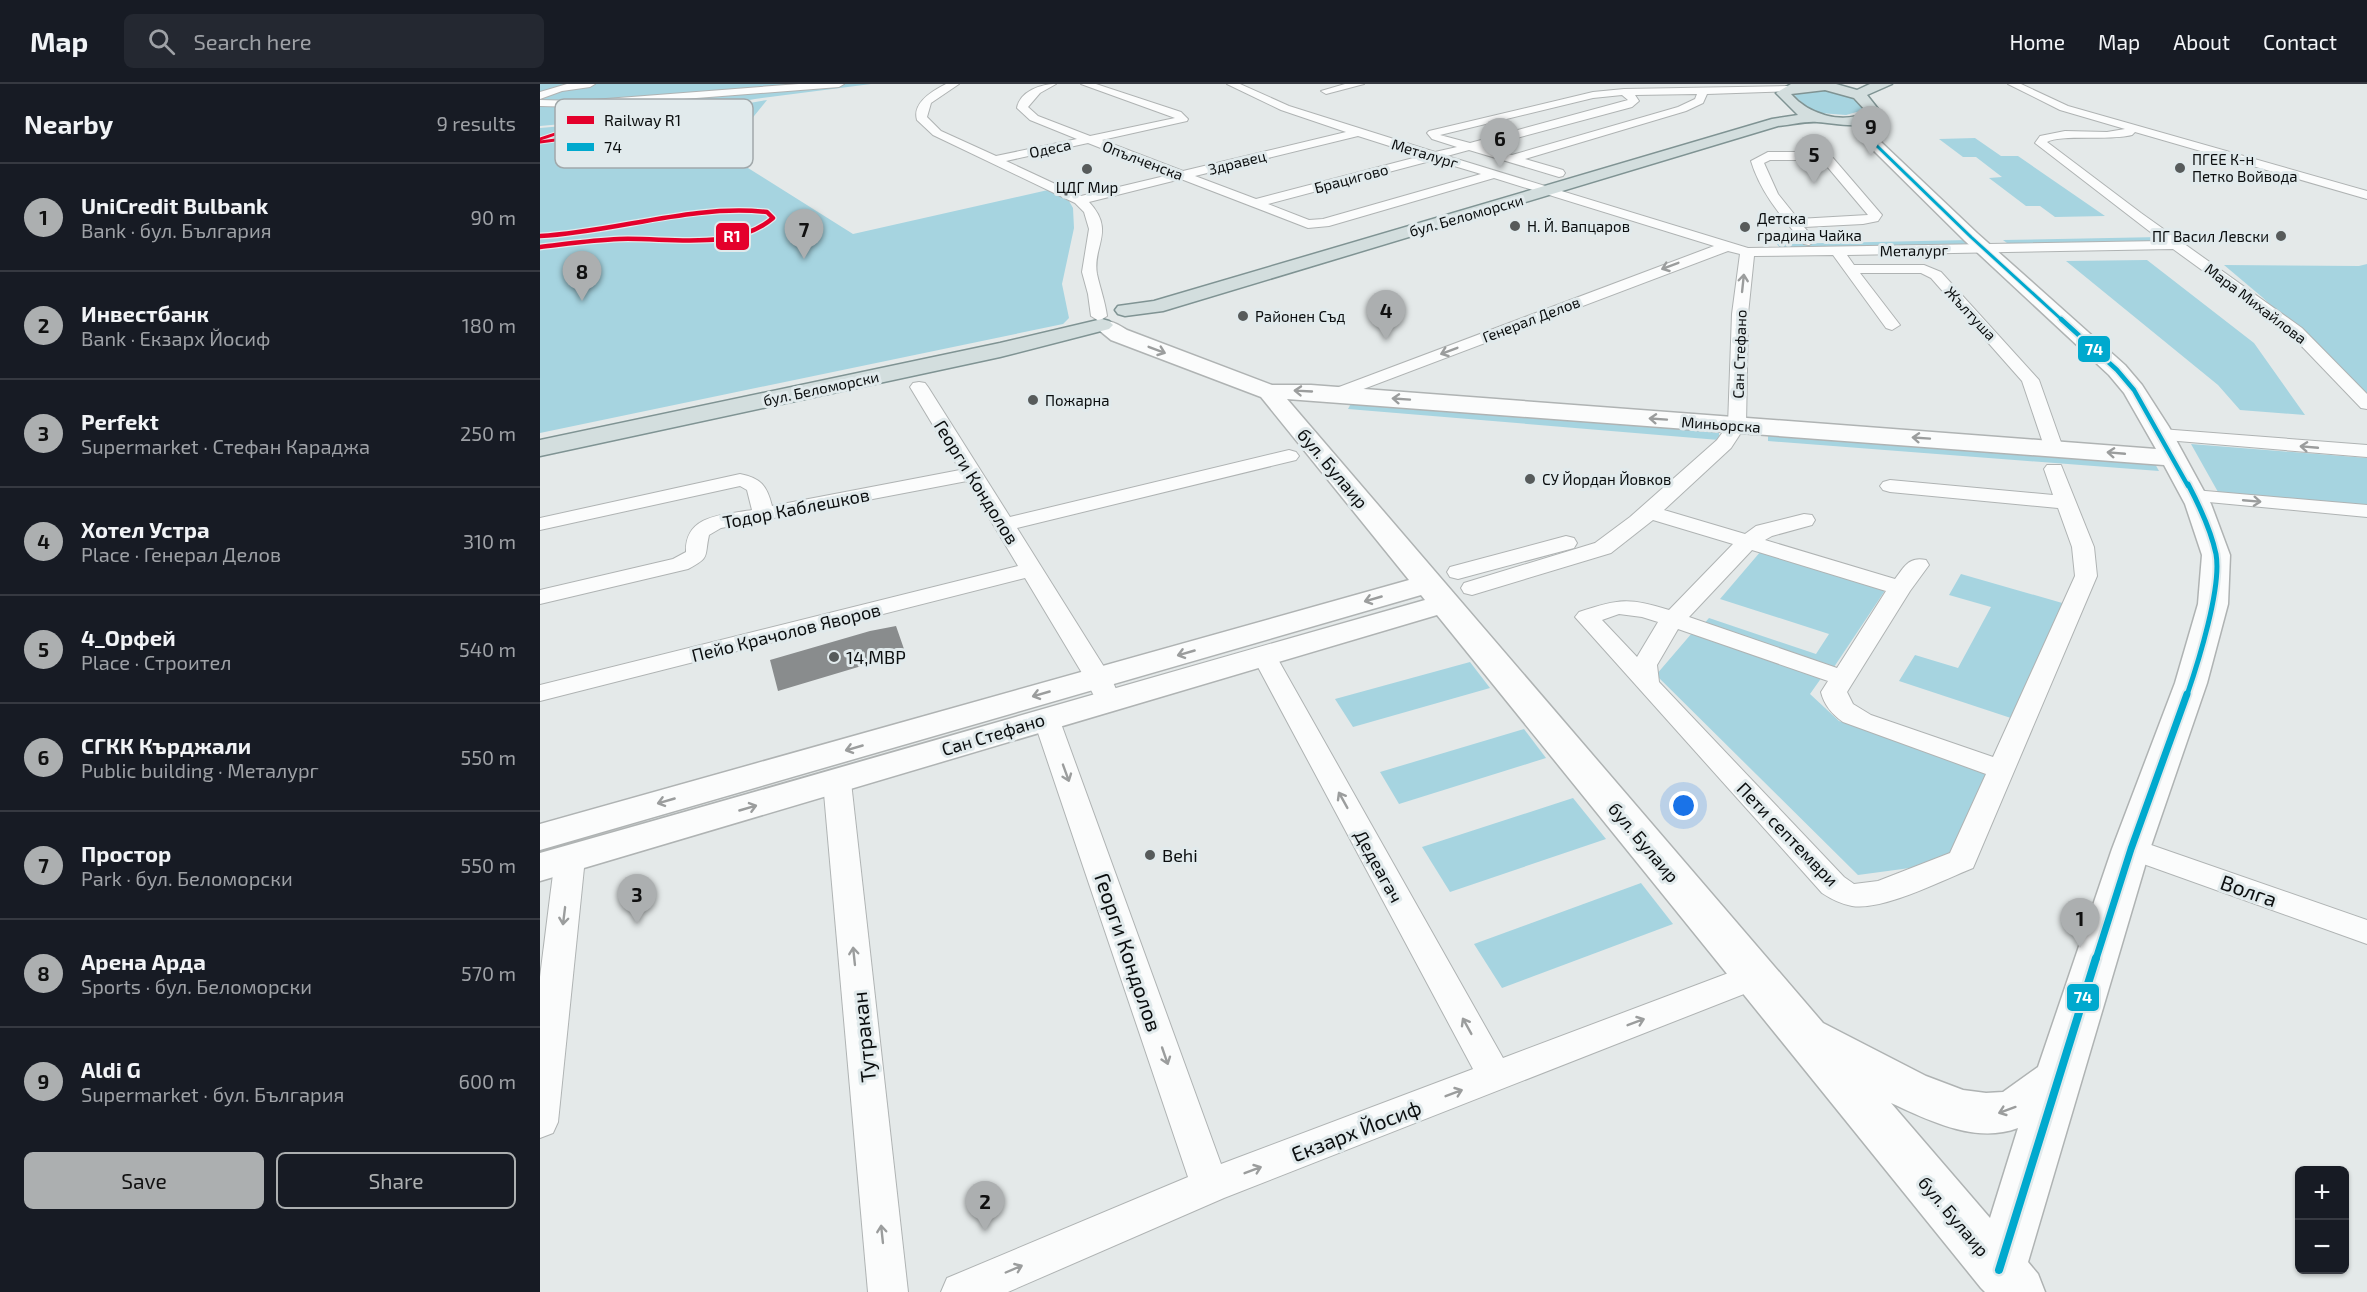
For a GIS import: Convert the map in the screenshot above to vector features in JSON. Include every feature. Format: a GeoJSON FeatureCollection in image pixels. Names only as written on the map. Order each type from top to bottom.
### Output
{"type":"FeatureCollection","features":[{"type":"Feature","properties":{"kind":"main road"},"geometry":{"type":"LineString","coordinates":[[1875,84],[1806,86],[1785,91],[1798,109],[1824,118],[1876,145]]}},
{"type":"Feature","properties":{"kind":"main road"},"geometry":{"type":"LineString","coordinates":[[1858,95],[1867,89],[1885,84]]}},
{"type":"Feature","properties":{"kind":"main road"},"geometry":{"type":"LineString","coordinates":[[1830,87],[1858,95],[1875,112],[1864,118],[1862,125],[1876,145],[1977,243],[2117,370],[2134,390],[2178,467],[2216,555],[2213,604],[2191,683],[2131,849],[2057,1079],[2009,1281]]}},
{"type":"Feature","properties":{"kind":"main road","name":"бул. Беломорски"},"geometry":{"type":"LineString","coordinates":[[1777,122],[1798,109]]}},
{"type":"Feature","properties":{"kind":"main road","name":"бул. Беломорски"},"geometry":{"type":"LineString","coordinates":[[540,448],[989,352],[1123,316],[1777,122],[1824,118],[1864,118]]}},
{"type":"Feature","properties":{"kind":"main road","name":"бул. Булаир"},"geometry":{"type":"LineString","coordinates":[[1276,401],[1119,335],[1123,316],[1257,371],[1267,382],[1276,401],[1452,586],[1755,976],[2009,1281]]}},
{"type":"Feature","properties":{"kind":"main road","name":"Миньорска"},"geometry":{"type":"LineString","coordinates":[[1276,401],[1293,391],[1337,394],[1731,434]]}},
{"type":"Feature","properties":{"kind":"main road","name":"Миньорска"},"geometry":{"type":"LineString","coordinates":[[1276,401],[2178,467]]}},
{"type":"Feature","properties":{"kind":"main road","name":"Сан Стефано"},"geometry":{"type":"LineString","coordinates":[[550,854],[837,782],[1046,718],[1103,689],[1263,654],[1452,586]]}},
{"type":"Feature","properties":{"kind":"main road","name":"Сан Стефано"},"geometry":{"type":"LineString","coordinates":[[550,854],[1452,586]]}},
{"type":"Feature","properties":{"kind":"main road"},"geometry":{"type":"LineString","coordinates":[[1801,1032],[1930,1099],[1974,1113],[1990,1115],[2007,1112],[2057,1079]]}},
{"type":"Feature","properties":{"kind":"street"},"geometry":{"type":"LineString","coordinates":[[540,96],[560,88],[590,84]]}},
{"type":"Feature","properties":{"kind":"street"},"geometry":{"type":"LineString","coordinates":[[644,99],[838,84]]}},
{"type":"Feature","properties":{"kind":"street"},"geometry":{"type":"LineString","coordinates":[[954,84],[926,102],[921,111],[921,118],[937,133],[1080,200],[1090,211],[1096,229],[1089,272],[1096,294],[1123,316]]}},
{"type":"Feature","properties":{"kind":"street","name":"Опълченска"},"geometry":{"type":"LineString","coordinates":[[1051,84],[1023,103],[1022,108],[1034,118],[1304,223],[1324,223],[1494,174]]}},
{"type":"Feature","properties":{"kind":"street","name":"Одеса"},"geometry":{"type":"LineString","coordinates":[[993,160],[1183,120],[1177,114],[1086,84]]}},
{"type":"Feature","properties":{"kind":"street","name":"Металург"},"geometry":{"type":"LineString","coordinates":[[1232,84],[1285,108],[1359,133],[1747,252],[1838,250],[2162,234]]}},
{"type":"Feature","properties":{"kind":"street"},"geometry":{"type":"LineString","coordinates":[[1326,91],[1359,84]]}},
{"type":"Feature","properties":{"kind":"street"},"geometry":{"type":"LineString","coordinates":[[2013,84],[2064,108],[2125,132],[2172,140],[2367,195]]}},
{"type":"Feature","properties":{"kind":"street"},"geometry":{"type":"LineString","coordinates":[[1513,159],[1682,109],[1699,100],[1702,94],[1699,90]]}},
{"type":"Feature","properties":{"kind":"street"},"geometry":{"type":"LineString","coordinates":[[1559,172],[1436,137],[1433,133],[1553,104],[1619,92],[1785,91]]}},
{"type":"Feature","properties":{"kind":"street","name":"Брацигово"},"geometry":{"type":"LineString","coordinates":[[1253,204],[1628,105],[1634,101],[1619,92]]}},
{"type":"Feature","properties":{"kind":"street"},"geometry":{"type":"LineString","coordinates":[[540,103],[555,103]]}},
{"type":"Feature","properties":{"kind":"street","name":"Мара Михайлова"},"geometry":{"type":"LineString","coordinates":[[2125,132],[2063,134],[2044,138],[2041,143],[2296,331],[2367,404]]}},
{"type":"Feature","properties":{"kind":"street","name":"Здравец"},"geometry":{"type":"LineString","coordinates":[[1080,200],[1359,133]]}},
{"type":"Feature","properties":{"kind":"street"},"geometry":{"type":"LineString","coordinates":[[1794,223],[1863,220],[1873,218],[1875,215],[1829,160],[1814,156],[1768,156],[1760,159],[1757,161],[1762,182],[1794,223],[1809,241]]}},
{"type":"Feature","properties":{"kind":"street","name":"Металург"},"geometry":{"type":"LineString","coordinates":[[1724,245],[1809,241],[2178,245]]}},
{"type":"Feature","properties":{"kind":"street","name":"Генерал Делов"},"geometry":{"type":"LineString","coordinates":[[1337,394],[1724,245]]}},
{"type":"Feature","properties":{"kind":"street"},"geometry":{"type":"LineString","coordinates":[[1838,250],[1849,269],[1892,325]]}},
{"type":"Feature","properties":{"kind":"street","name":"Сан Стефано"},"geometry":{"type":"LineString","coordinates":[[1452,586],[1603,548],[1644,517],[1731,434],[1747,252]]}},
{"type":"Feature","properties":{"kind":"street","name":"Жълтуша"},"geometry":{"type":"LineString","coordinates":[[1849,269],[1924,269],[1936,274],[2030,380],[2054,458]]}},
{"type":"Feature","properties":{"kind":"street"},"geometry":{"type":"LineString","coordinates":[[1096,294],[1123,316]]}},
{"type":"Feature","properties":{"kind":"street","name":"Георги Кондолов"},"geometry":{"type":"LineString","coordinates":[[919,387],[1103,689]]}},
{"type":"Feature","properties":{"kind":"street"},"geometry":{"type":"LineString","coordinates":[[2178,467],[2367,451]]}},
{"type":"Feature","properties":{"kind":"street"},"geometry":{"type":"LineString","coordinates":[[1003,525],[1289,456]]}},
{"type":"Feature","properties":{"kind":"street","name":"Пети септември"},"geometry":{"type":"LineString","coordinates":[[1672,621],[1645,610],[1618,607],[1587,617],[1833,885],[1844,892],[1856,895],[1872,894],[1962,861],[2000,769],[2086,576],[2083,547],[2065,502],[2054,458]]}},
{"type":"Feature","properties":{"kind":"street"},"geometry":{"type":"LineString","coordinates":[[2178,467],[2367,511]]}},
{"type":"Feature","properties":{"kind":"street","name":"Тодор Каблешков"},"geometry":{"type":"LineString","coordinates":[[540,597],[680,564],[697,553],[696,536],[701,528],[763,512],[972,474]]}},
{"type":"Feature","properties":{"kind":"street"},"geometry":{"type":"LineString","coordinates":[[540,524],[740,480],[750,481],[756,485],[763,512]]}},
{"type":"Feature","properties":{"kind":"street"},"geometry":{"type":"LineString","coordinates":[[1890,486],[2065,502]]}},
{"type":"Feature","properties":{"kind":"street"},"geometry":{"type":"LineString","coordinates":[[1644,517],[1747,542],[1900,588]]}},
{"type":"Feature","properties":{"kind":"street"},"geometry":{"type":"LineString","coordinates":[[1647,684],[1645,665],[1661,634],[1747,542],[1764,531],[1804,520]]}},
{"type":"Feature","properties":{"kind":"street"},"geometry":{"type":"LineString","coordinates":[[1918,565],[1900,588],[1833,692],[1835,700],[1846,713],[1862,721],[2000,769]]}},
{"type":"Feature","properties":{"kind":"street","name":"Пейо Крачолов Яворов"},"geometry":{"type":"LineString","coordinates":[[540,693],[1031,570]]}},
{"type":"Feature","properties":{"kind":"street"},"geometry":{"type":"LineString","coordinates":[[1672,621],[1842,678]]}},
{"type":"Feature","properties":{"kind":"street","name":"Дедеагач"},"geometry":{"type":"LineString","coordinates":[[1263,654],[1495,1077]]}},
{"type":"Feature","properties":{"kind":"street","name":"Георги Кондолов"},"geometry":{"type":"LineString","coordinates":[[1046,718],[1210,1186]]}},
{"type":"Feature","properties":{"kind":"street","name":"Тутракан"},"geometry":{"type":"LineString","coordinates":[[837,782],[888,1292]]}},
{"type":"Feature","properties":{"kind":"street","name":"Волга"},"geometry":{"type":"LineString","coordinates":[[2131,849],[2367,932]]}},
{"type":"Feature","properties":{"kind":"street"},"geometry":{"type":"LineString","coordinates":[[540,1122],[550,854]]}},
{"type":"Feature","properties":{"kind":"street","name":"Екзарх Йосиф"},"geometry":{"type":"LineString","coordinates":[[961,1292],[1210,1186],[1755,976]]}},
{"type":"Feature","properties":{"kind":"shaded area"},"geometry":{"type":"Polygon","coordinates":[[[540,84],[871,84],[753,99],[555,99],[555,125],[540,126],[540,84]]]}},
{"type":"Feature","properties":{"kind":"shaded area"},"geometry":{"type":"Polygon","coordinates":[[[1801,90],[1844,94],[1864,110],[1846,115],[1820,113],[1809,109],[1795,96],[1796,92],[1801,90]]]}},
{"type":"Feature","properties":{"kind":"shaded area"},"geometry":{"type":"Polygon","coordinates":[[[767,100],[753,117],[753,102],[767,100]]]}},
{"type":"Feature","properties":{"kind":"shaded area"},"geometry":{"type":"Polygon","coordinates":[[[555,127],[555,168],[748,168],[853,234],[1048,190],[1069,201],[1073,208],[1074,228],[1062,284],[1069,318],[1063,324],[540,433],[540,128],[555,127]]]}},
{"type":"Feature","properties":{"kind":"shaded area"},"geometry":{"type":"Polygon","coordinates":[[[1975,138],[2001,156],[2018,156],[2105,216],[2055,217],[2040,206],[2026,206],[1989,178],[2002,177],[1976,157],[1963,157],[1939,139],[1975,138]]]}},
{"type":"Feature","properties":{"kind":"shaded area"},"geometry":{"type":"Polygon","coordinates":[[[2161,237],[2171,243],[2011,246],[2003,240],[2161,237]]]}},
{"type":"Feature","properties":{"kind":"shaded area"},"geometry":{"type":"Polygon","coordinates":[[[1969,240],[1976,246],[1782,251],[1777,244],[1969,240]]]}},
{"type":"Feature","properties":{"kind":"shaded area"},"geometry":{"type":"Polygon","coordinates":[[[2147,260],[2254,343],[2305,415],[2240,410],[2218,385],[2066,261],[2147,260]]]}},
{"type":"Feature","properties":{"kind":"shaded area"},"geometry":{"type":"Polygon","coordinates":[[[2367,264],[2367,396],[2262,297],[2224,265],[2359,266],[2367,264]]]}},
{"type":"Feature","properties":{"kind":"shaded area"},"geometry":{"type":"Polygon","coordinates":[[[1354,398],[1719,428],[1719,440],[1348,409],[1354,398]]]}},
{"type":"Feature","properties":{"kind":"shaded area"},"geometry":{"type":"Polygon","coordinates":[[[1768,432],[2154,462],[2159,471],[1768,441],[1768,432]]]}},
{"type":"Feature","properties":{"kind":"shaded area"},"geometry":{"type":"Polygon","coordinates":[[[2191,444],[2367,458],[2367,505],[2218,492],[2191,444]]]}},
{"type":"Feature","properties":{"kind":"shaded area"},"geometry":{"type":"Polygon","coordinates":[[[1761,551],[1886,589],[1832,670],[1702,626],[1709,618],[1816,654],[1829,634],[1720,599],[1761,551]]]}},
{"type":"Feature","properties":{"kind":"shaded area"},"geometry":{"type":"Polygon","coordinates":[[[1961,574],[2083,609],[2032,725],[1899,681],[1915,655],[1958,668],[1991,607],[1949,595],[1961,574]]]}},
{"type":"Feature","properties":{"kind":"shaded area"},"geometry":{"type":"Polygon","coordinates":[[[1692,633],[1822,677],[1810,694],[1839,721],[1990,774],[1947,863],[1858,875],[1656,675],[1692,633]]]}},
{"type":"Feature","properties":{"kind":"shaded area"},"geometry":{"type":"Polygon","coordinates":[[[1470,662],[1490,688],[1353,727],[1335,699],[1470,662]]]}},
{"type":"Feature","properties":{"kind":"shaded area"},"geometry":{"type":"Polygon","coordinates":[[[1524,729],[1546,758],[1399,804],[1380,772],[1524,729]]]}},
{"type":"Feature","properties":{"kind":"shaded area"},"geometry":{"type":"Polygon","coordinates":[[[1573,798],[1606,839],[1450,892],[1422,847],[1573,798]]]}},
{"type":"Feature","properties":{"kind":"shaded area"},"geometry":{"type":"Polygon","coordinates":[[[1641,883],[1673,924],[1502,988],[1474,944],[1641,883]]]}},
{"type":"Feature","properties":{"kind":"building","name":"14,МВР"},"geometry":{"type":"Polygon","coordinates":[[[896,626],[904,649],[894,652],[895,656],[778,691],[770,660],[870,631],[896,626]]]}},
{"type":"Feature","properties":{"kind":"rail line","name":"R1"},"geometry":{"type":"LineString","coordinates":[[540,139],[555,134]]}},
{"type":"Feature","properties":{"kind":"rail line","name":"R1"},"geometry":{"type":"LineString","coordinates":[[540,142],[555,140]]}},
{"type":"Feature","properties":{"kind":"rail line","name":"R1"},"geometry":{"type":"LineString","coordinates":[[540,236],[578,234],[715,211],[767,212],[773,218],[762,227],[745,234],[725,238],[591,241],[540,247]]}},
{"type":"Feature","properties":{"kind":"transit line","name":"74"},"geometry":{"type":"LineString","coordinates":[[1864,118],[1862,125],[1876,145],[1971,237],[2117,370],[2134,390],[2157,427],[2198,504],[2216,555],[2213,604],[2191,683],[2131,849],[1999,1270]]}},
{"type":"Feature","properties":{"kind":"place","name":"Aldi G"},"geometry":{"type":"Point","coordinates":[1871,156]}},
{"type":"Feature","properties":{"kind":"place","name":"СГКК Кърджали"},"geometry":{"type":"Point","coordinates":[1500,168]}},
{"type":"Feature","properties":{"kind":"place","name":"ПГЕЕ К-н Петко Войвода"},"geometry":{"type":"Point","coordinates":[2180,168]}},
{"type":"Feature","properties":{"kind":"place","name":"ЦДГ Мир"},"geometry":{"type":"Point","coordinates":[1087,169]}},
{"type":"Feature","properties":{"kind":"place","name":"4_Орфей"},"geometry":{"type":"Point","coordinates":[1814,184]}},
{"type":"Feature","properties":{"kind":"place","name":"Н. Й. Вапцаров"},"geometry":{"type":"Point","coordinates":[1515,226]}},
{"type":"Feature","properties":{"kind":"place","name":"Детска градина Чайка"},"geometry":{"type":"Point","coordinates":[1745,227]}},
{"type":"Feature","properties":{"kind":"place","name":"ПГ Васил Левски"},"geometry":{"type":"Point","coordinates":[2281,236]}},
{"type":"Feature","properties":{"kind":"place","name":"Простор"},"geometry":{"type":"Point","coordinates":[804,259]}},
{"type":"Feature","properties":{"kind":"place","name":"Арена Арда"},"geometry":{"type":"Point","coordinates":[582,301]}},
{"type":"Feature","properties":{"kind":"place","name":"Районен Съд"},"geometry":{"type":"Point","coordinates":[1243,316]}},
{"type":"Feature","properties":{"kind":"place","name":"Хотел Устра"},"geometry":{"type":"Point","coordinates":[1386,340]}},
{"type":"Feature","properties":{"kind":"place","name":"Пожарна"},"geometry":{"type":"Point","coordinates":[1033,400]}},
{"type":"Feature","properties":{"kind":"place","name":"СУ Йордан Йовков"},"geometry":{"type":"Point","coordinates":[1530,479]}},
{"type":"Feature","properties":{"kind":"place","name":"14,МВР"},"geometry":{"type":"Point","coordinates":[834,657]}},
{"type":"Feature","properties":{"kind":"place","name":"Behi"},"geometry":{"type":"Point","coordinates":[1150,855]}},
{"type":"Feature","properties":{"kind":"place","name":"Perfekt"},"geometry":{"type":"Point","coordinates":[637,924]}},
{"type":"Feature","properties":{"kind":"place","name":"UniCredit Bulbank"},"geometry":{"type":"Point","coordinates":[2080,948]}},
{"type":"Feature","properties":{"kind":"place","name":"Инвестбанк"},"geometry":{"type":"Point","coordinates":[985,1231]}}]}
